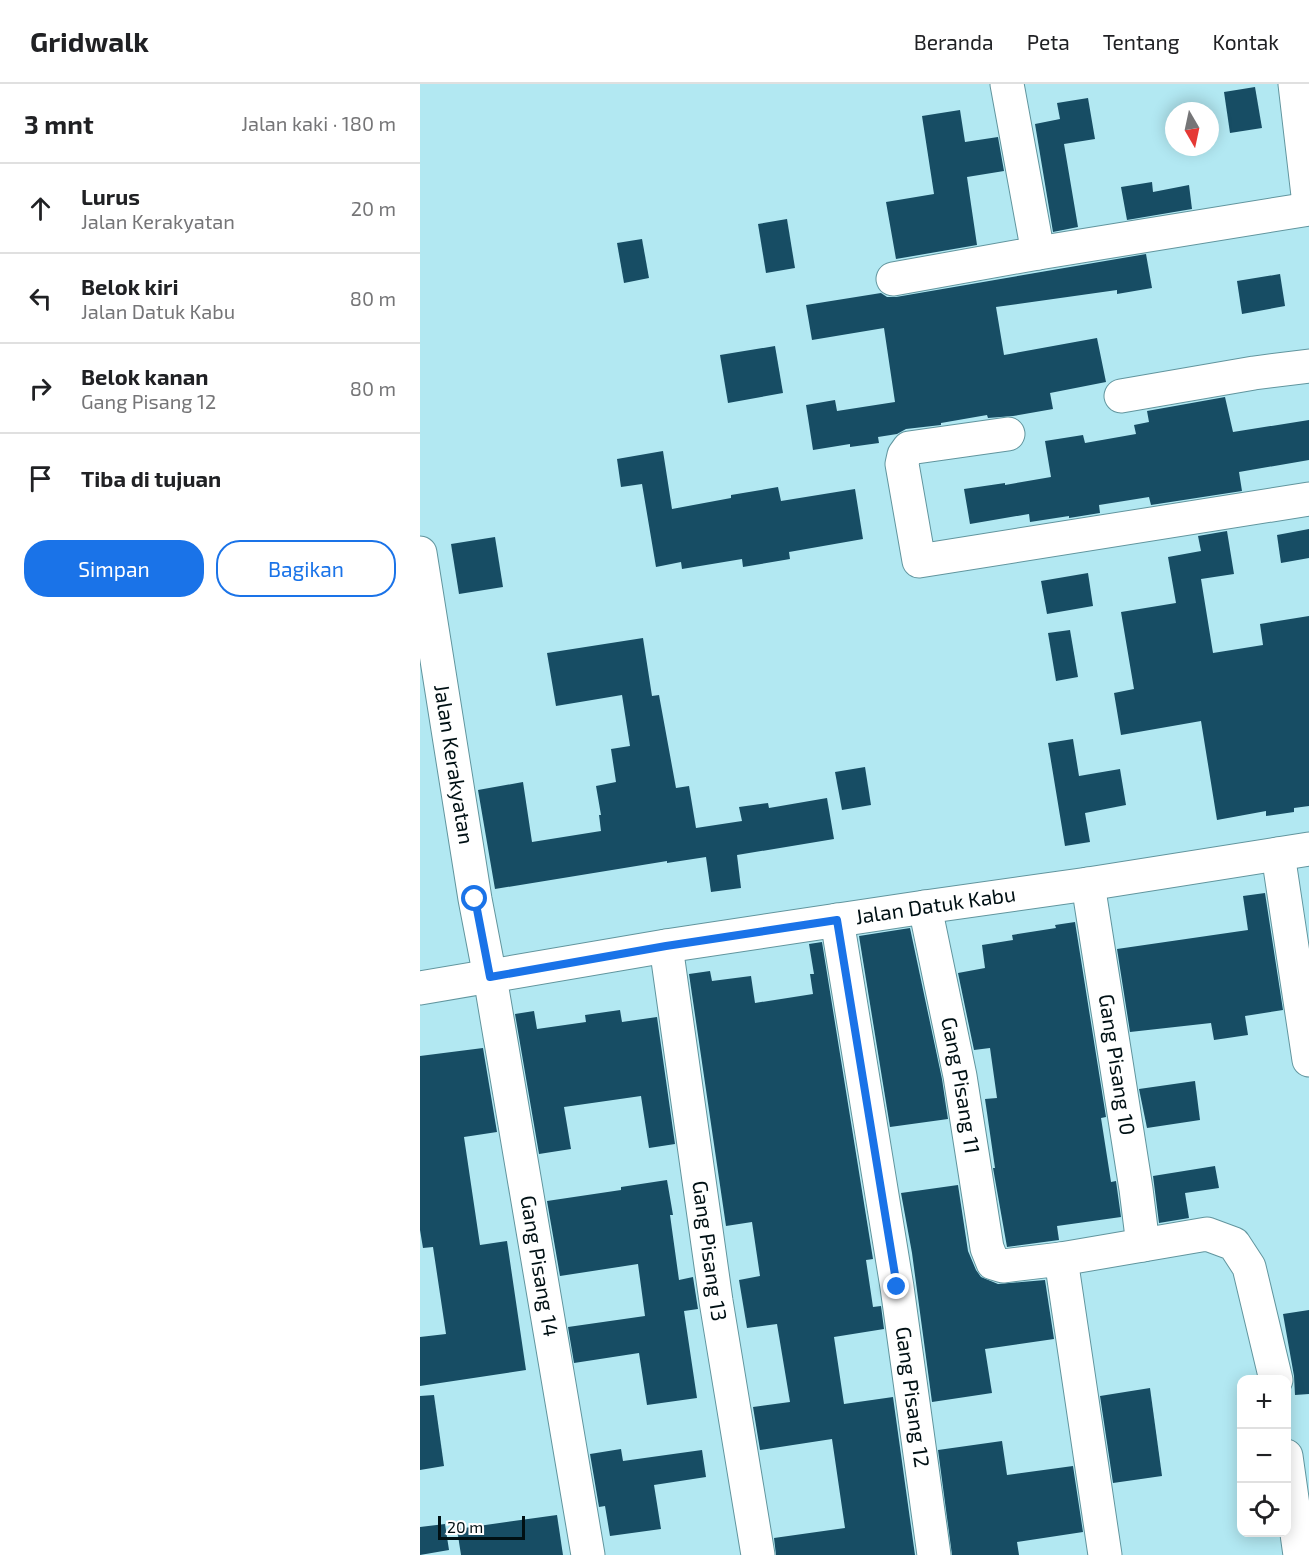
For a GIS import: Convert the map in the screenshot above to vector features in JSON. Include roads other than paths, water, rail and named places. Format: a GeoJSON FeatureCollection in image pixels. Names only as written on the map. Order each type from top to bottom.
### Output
{"type":"FeatureCollection","features":[{"type":"Feature","properties":{"kind":"street"},"geometry":{"type":"LineString","coordinates":[[1007,84],[1038,253]]}},
{"type":"Feature","properties":{"kind":"street"},"geometry":{"type":"LineString","coordinates":[[1294,84],[1309,204]]}},
{"type":"Feature","properties":{"kind":"street"},"geometry":{"type":"LineString","coordinates":[[893,279],[1309,209]]}},
{"type":"Feature","properties":{"kind":"street"},"geometry":{"type":"LineString","coordinates":[[1121,396],[1309,366]]}},
{"type":"Feature","properties":{"kind":"street"},"geometry":{"type":"LineString","coordinates":[[1008,434],[923,445],[909,448],[904,455],[903,471],[919,561],[1309,499]]}},
{"type":"Feature","properties":{"kind":"street","name":"Jalan Kerakyatan"},"geometry":{"type":"LineString","coordinates":[[420,553],[473,888],[490,977]]}},
{"type":"Feature","properties":{"kind":"street"},"geometry":{"type":"LineString","coordinates":[[1293,851],[1309,1060]]}},
{"type":"Feature","properties":{"kind":"street","name":"Jalan Datuk Kabu"},"geometry":{"type":"LineString","coordinates":[[420,988],[666,946],[1088,884],[1293,851]]}},
{"type":"Feature","properties":{"kind":"street","name":"Gang Pisang 10"},"geometry":{"type":"LineString","coordinates":[[1088,884],[1143,1245]]}},
{"type":"Feature","properties":{"kind":"street","name":"Gang Pisang 11"},"geometry":{"type":"LineString","coordinates":[[925,907],[960,1076],[987,1248],[993,1263],[1003,1266],[1061,1258]]}},
{"type":"Feature","properties":{"kind":"street","name":"Gang Pisang 12"},"geometry":{"type":"LineString","coordinates":[[837,920],[897,1287],[934,1555]]}},
{"type":"Feature","properties":{"kind":"street","name":"Gang Pisang 13"},"geometry":{"type":"LineString","coordinates":[[666,946],[716,1301],[758,1555]]}},
{"type":"Feature","properties":{"kind":"street","name":"Gang Pisang 14"},"geometry":{"type":"LineString","coordinates":[[490,977],[588,1555]]}},
{"type":"Feature","properties":{"kind":"street"},"geometry":{"type":"LineString","coordinates":[[1105,1555],[1061,1258],[1208,1234],[1234,1244],[1249,1267],[1274,1375]]}},
{"type":"Feature","properties":{"kind":"street"},"geometry":{"type":"LineString","coordinates":[[1291,1483],[1300,1555]]}}]}
